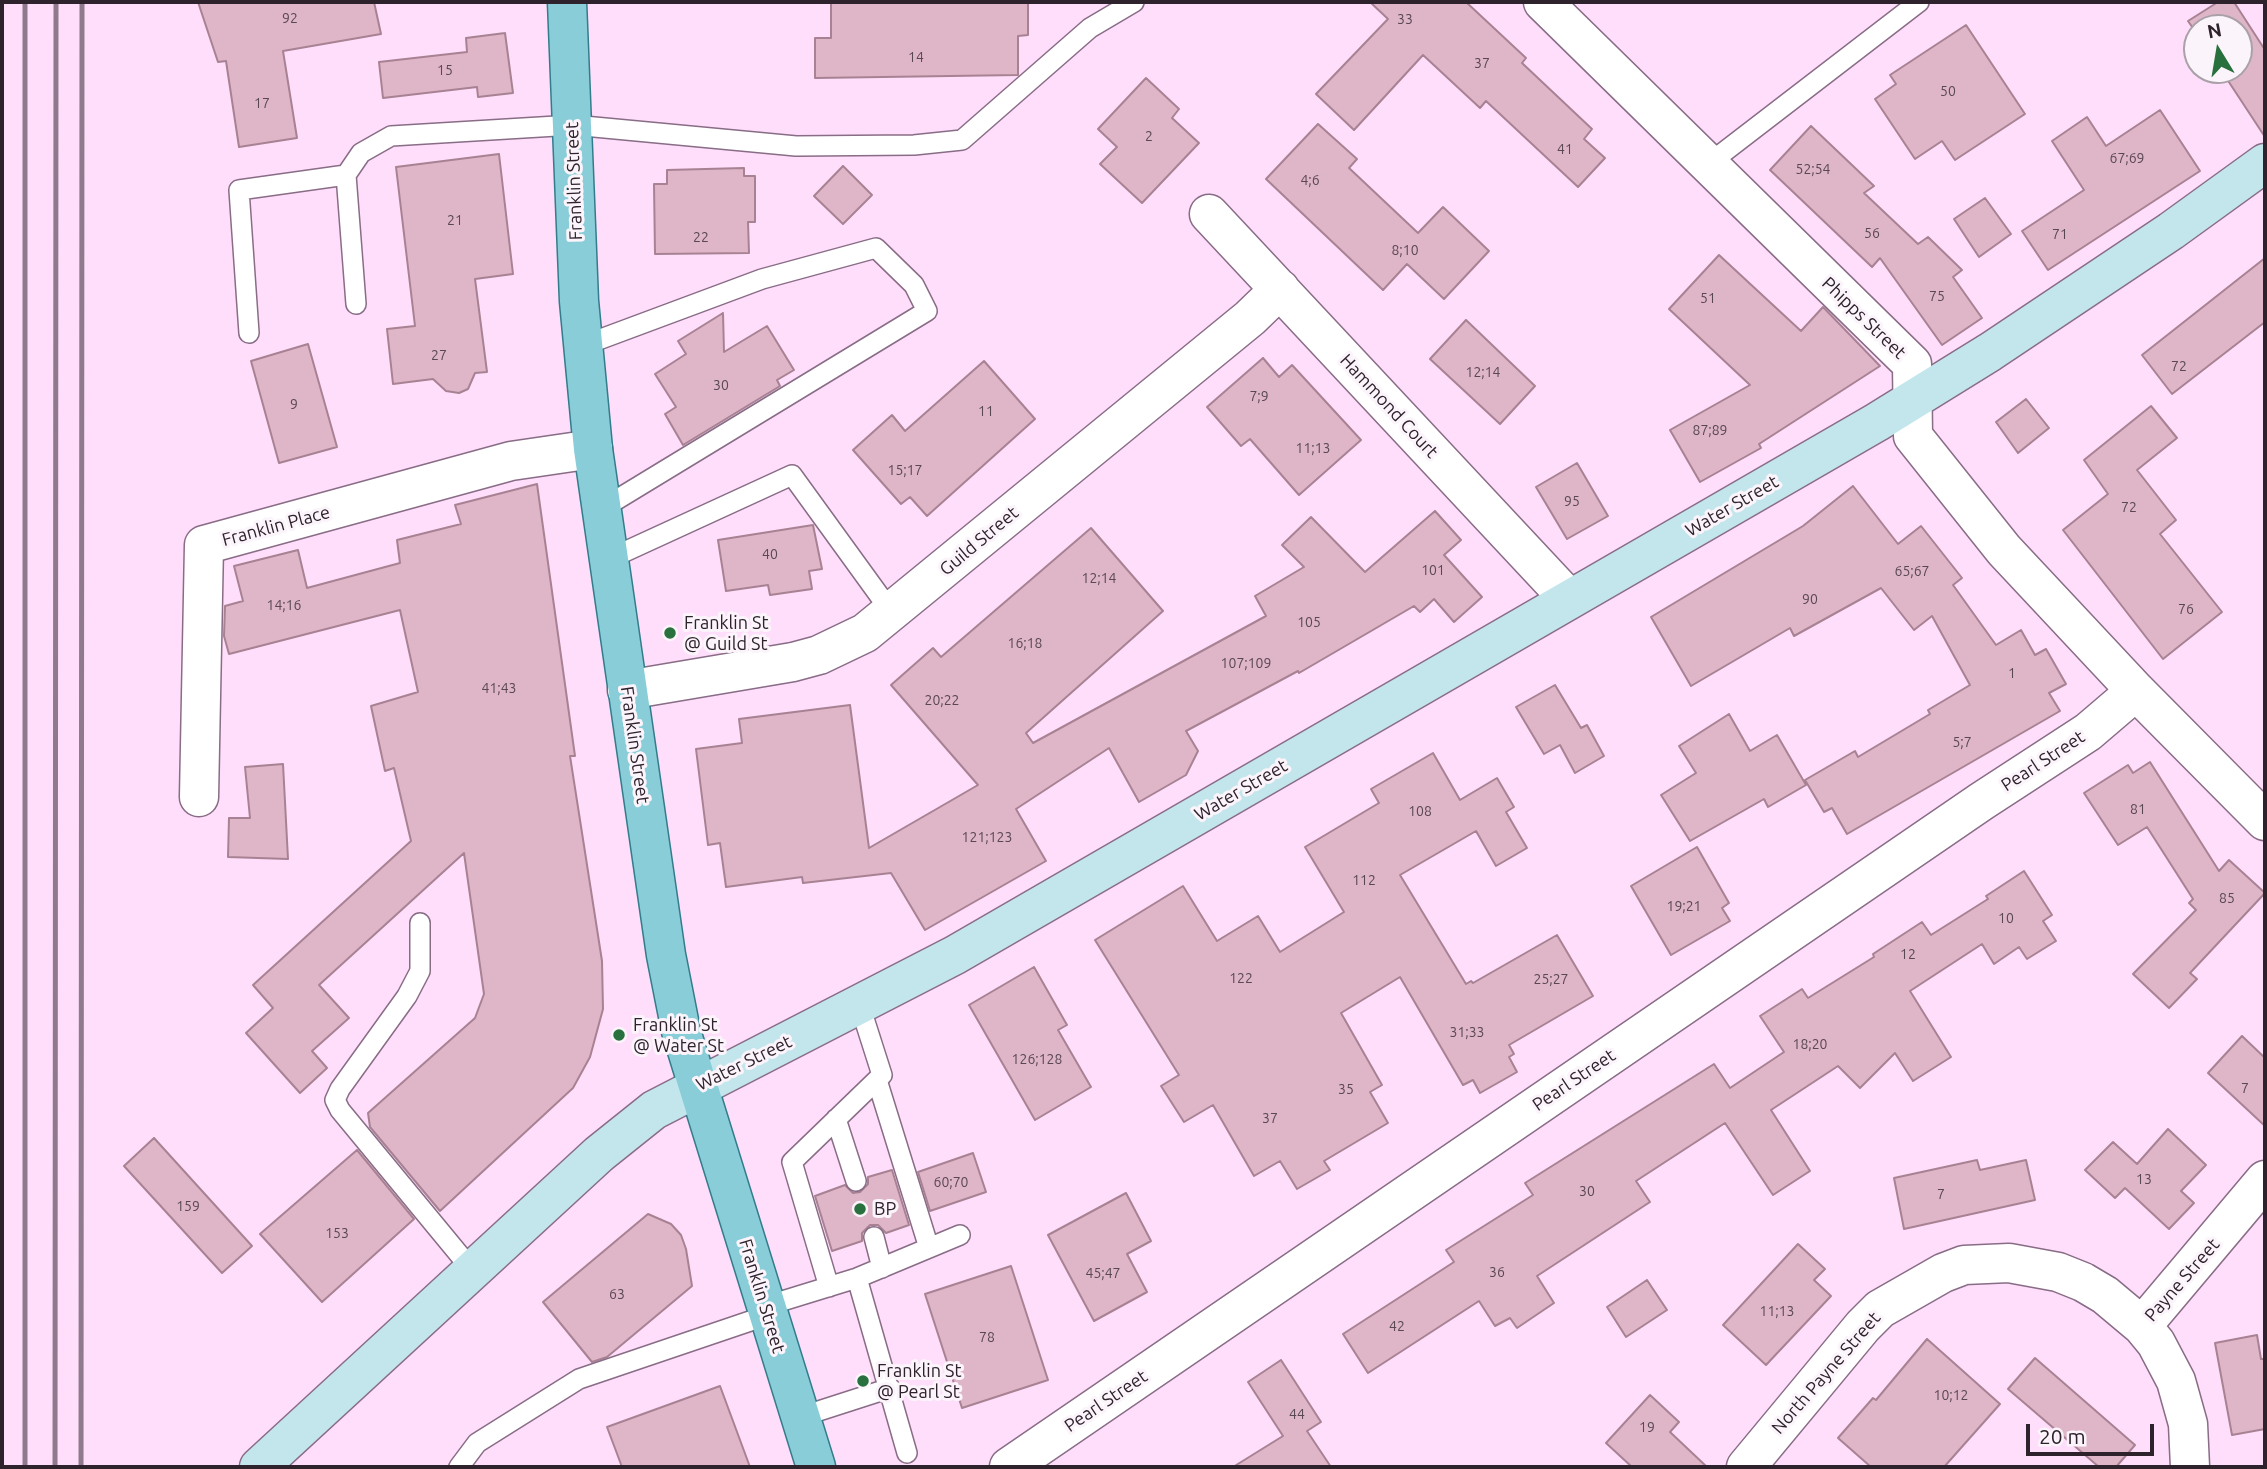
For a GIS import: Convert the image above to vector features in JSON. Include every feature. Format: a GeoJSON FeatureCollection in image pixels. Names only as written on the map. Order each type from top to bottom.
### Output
{"type":"FeatureCollection","features":[{"type":"Feature","properties":{"kind":"main road","name":"Franklin Street"},"geometry":{"type":"LineString","coordinates":[[567,2],[582,346],[608,559],[670,980],[697,1085],[816,1467]]}},
{"type":"Feature","properties":{"kind":"main road","name":"Water Street"},"geometry":{"type":"LineString","coordinates":[[258,1467],[617,1139],[654,1110],[697,1085],[860,1006],[955,955],[1912,401],[2171,231],[2265,163]]}},
{"type":"Feature","properties":{"kind":"street","name":"Phipps Street"},"geometry":{"type":"LineString","coordinates":[[1543,2],[1912,364],[1913,436],[2004,550],[2136,691],[2265,821]]}},
{"type":"Feature","properties":{"kind":"street","name":"Hammond Court"},"geometry":{"type":"LineString","coordinates":[[1209,214],[1569,599]]}},
{"type":"Feature","properties":{"kind":"street","name":"Guild Street"},"geometry":{"type":"LineString","coordinates":[[627,690],[819,655],[864,633],[892,613],[1250,318],[1280,289]]}},
{"type":"Feature","properties":{"kind":"street","name":"Franklin Place"},"geometry":{"type":"LineString","coordinates":[[199,797],[204,545],[511,461],[593,450]]}},
{"type":"Feature","properties":{"kind":"street","name":"Pearl Street"},"geometry":{"type":"LineString","coordinates":[[1009,1467],[1959,816],[2088,732],[2136,691]]}},
{"type":"Feature","properties":{"kind":"street","name":"Payne Street"},"geometry":{"type":"LineString","coordinates":[[2190,1467],[2188,1424],[2176,1381],[2156,1343],[2142,1326],[2265,1180]]}},
{"type":"Feature","properties":{"kind":"street","name":"North Payne Street"},"geometry":{"type":"LineString","coordinates":[[1746,1467],[1863,1326],[1898,1296],[1942,1273],[1986,1263],[2034,1266],[2058,1272],[2105,1295],[2142,1326]]}},
{"type":"Feature","properties":{"kind":"lane"},"geometry":{"type":"LineString","coordinates":[[356,304],[346,174],[361,153],[391,136],[573,125],[796,146],[914,145],[962,141],[1090,29],[1134,2]]}},
{"type":"Feature","properties":{"kind":"lane"},"geometry":{"type":"LineString","coordinates":[[1707,165],[1919,2]]}},
{"type":"Feature","properties":{"kind":"lane"},"geometry":{"type":"LineString","coordinates":[[249,333],[239,190],[346,174]]}},
{"type":"Feature","properties":{"kind":"lane"},"geometry":{"type":"LineString","coordinates":[[582,346],[762,279],[876,248],[914,285],[927,311],[603,508]]}},
{"type":"Feature","properties":{"kind":"lane"},"geometry":{"type":"LineString","coordinates":[[608,559],[792,475],[892,613]]}},
{"type":"Feature","properties":{"kind":"lane"},"geometry":{"type":"LineString","coordinates":[[420,923],[419,971],[407,996],[340,1089],[335,1100],[340,1110],[472,1270]]}},
{"type":"Feature","properties":{"kind":"lane"},"geometry":{"type":"LineString","coordinates":[[829,1287],[792,1162],[882,1074],[860,1006]]}},
{"type":"Feature","properties":{"kind":"lane"},"geometry":{"type":"LineString","coordinates":[[877,1080],[929,1248]]}},
{"type":"Feature","properties":{"kind":"lane"},"geometry":{"type":"LineString","coordinates":[[836,1119],[856,1181]]}},
{"type":"Feature","properties":{"kind":"lane"},"geometry":{"type":"LineString","coordinates":[[463,1466],[477,1443],[579,1380],[857,1278],[960,1235]]}},
{"type":"Feature","properties":{"kind":"lane"},"geometry":{"type":"LineString","coordinates":[[874,1237],[882,1268]]}},
{"type":"Feature","properties":{"kind":"lane"},"geometry":{"type":"LineString","coordinates":[[857,1278],[907,1453]]}},
{"type":"Feature","properties":{"kind":"lane"},"geometry":{"type":"LineString","coordinates":[[800,1417],[890,1388]]}},
{"type":"Feature","properties":{"kind":"building"},"geometry":{"type":"Polygon","coordinates":[[[198,2],[374,2],[381,34],[283,51],[297,138],[239,147],[226,61],[218,62],[198,2]]]}},
{"type":"Feature","properties":{"kind":"building"},"geometry":{"type":"Polygon","coordinates":[[[831,2],[1028,2],[1028,35],[1018,36],[1018,75],[815,78],[815,38],[831,38],[831,2]]]}},
{"type":"Feature","properties":{"kind":"building"},"geometry":{"type":"Polygon","coordinates":[[[1370,2],[1466,2],[1526,58],[1522,63],[1592,129],[1584,139],[1605,158],[1578,187],[1486,101],[1480,108],[1423,55],[1354,130],[1316,94],[1388,19],[1370,2]]]}},
{"type":"Feature","properties":{"kind":"building"},"geometry":{"type":"Polygon","coordinates":[[[2218,2],[2234,2],[2242,14],[2199,14],[2218,2]]]}},
{"type":"Feature","properties":{"kind":"building"},"geometry":{"type":"Polygon","coordinates":[[[1966,25],[2025,114],[1955,160],[1942,141],[1915,159],[1875,99],[1896,84],[1890,75],[1966,25]]]}},
{"type":"Feature","properties":{"kind":"building"},"geometry":{"type":"Polygon","coordinates":[[[2253,31],[2265,50],[2265,137],[2230,84],[2253,84],[2253,31]]]}},
{"type":"Feature","properties":{"kind":"building"},"geometry":{"type":"Polygon","coordinates":[[[505,33],[513,93],[478,97],[477,87],[383,98],[379,62],[467,52],[466,38],[505,33]]]}},
{"type":"Feature","properties":{"kind":"building"},"geometry":{"type":"Polygon","coordinates":[[[1146,78],[1179,109],[1172,118],[1199,143],[1142,203],[1100,164],[1117,147],[1098,129],[1146,78]]]}},
{"type":"Feature","properties":{"kind":"building"},"geometry":{"type":"Polygon","coordinates":[[[2160,110],[2200,171],[2048,270],[2022,231],[2084,190],[2052,141],[2087,117],[2106,146],[2160,110]]]}},
{"type":"Feature","properties":{"kind":"building"},"geometry":{"type":"Polygon","coordinates":[[[1318,124],[1357,159],[1349,168],[1418,233],[1443,207],[1489,251],[1444,299],[1407,264],[1383,290],[1266,179],[1318,124]]]}},
{"type":"Feature","properties":{"kind":"building"},"geometry":{"type":"Polygon","coordinates":[[[1811,126],[1874,186],[1864,193],[1918,244],[1928,237],[1962,270],[1953,277],[1982,318],[1942,345],[1880,258],[1872,267],[1770,170],[1811,126]]]}},
{"type":"Feature","properties":{"kind":"building"},"geometry":{"type":"Polygon","coordinates":[[[499,154],[513,274],[475,279],[487,372],[475,373],[468,389],[459,393],[446,391],[433,379],[393,384],[387,329],[415,326],[396,167],[499,154]]]}},
{"type":"Feature","properties":{"kind":"building"},"geometry":{"type":"Polygon","coordinates":[[[843,166],[872,195],[843,224],[814,196],[843,166]]]}},
{"type":"Feature","properties":{"kind":"building"},"geometry":{"type":"Polygon","coordinates":[[[744,168],[744,176],[755,176],[755,222],[748,222],[749,253],[655,254],[654,184],[667,184],[667,170],[744,168]]]}},
{"type":"Feature","properties":{"kind":"building"},"geometry":{"type":"Polygon","coordinates":[[[1985,198],[2011,234],[1979,257],[1954,219],[1985,198]]]}},
{"type":"Feature","properties":{"kind":"building"},"geometry":{"type":"Polygon","coordinates":[[[1719,255],[1801,331],[1823,307],[1880,366],[1759,444],[1761,448],[1700,482],[1670,430],[1750,385],[1669,309],[1719,255]]]}},
{"type":"Feature","properties":{"kind":"building"},"geometry":{"type":"Polygon","coordinates":[[[2265,258],[2265,322],[2172,394],[2142,355],[2265,258]]]}},
{"type":"Feature","properties":{"kind":"building"},"geometry":{"type":"Polygon","coordinates":[[[723,313],[724,352],[767,326],[794,370],[777,380],[780,386],[683,445],[665,414],[676,407],[655,374],[686,354],[678,341],[723,313]]]}},
{"type":"Feature","properties":{"kind":"building"},"geometry":{"type":"Polygon","coordinates":[[[1466,320],[1535,386],[1500,424],[1430,359],[1466,320]]]}},
{"type":"Feature","properties":{"kind":"building"},"geometry":{"type":"Polygon","coordinates":[[[308,344],[337,447],[279,463],[251,361],[308,344]]]}},
{"type":"Feature","properties":{"kind":"building"},"geometry":{"type":"Polygon","coordinates":[[[1263,358],[1279,377],[1292,365],[1361,440],[1299,495],[1250,439],[1241,446],[1207,407],[1263,358]]]}},
{"type":"Feature","properties":{"kind":"building"},"geometry":{"type":"Polygon","coordinates":[[[984,361],[1035,419],[927,516],[910,497],[901,504],[853,450],[892,415],[905,431],[984,361]]]}},
{"type":"Feature","properties":{"kind":"building"},"geometry":{"type":"Polygon","coordinates":[[[2026,399],[2049,428],[2018,453],[1996,422],[2026,399]]]}},
{"type":"Feature","properties":{"kind":"building"},"geometry":{"type":"Polygon","coordinates":[[[2151,406],[2177,438],[2137,470],[2176,520],[2160,534],[2222,612],[2163,659],[2063,530],[2108,494],[2084,460],[2151,406]]]}},
{"type":"Feature","properties":{"kind":"building"},"geometry":{"type":"Polygon","coordinates":[[[1577,463],[1608,516],[1567,539],[1536,487],[1577,463]]]}},
{"type":"Feature","properties":{"kind":"building"},"geometry":{"type":"Polygon","coordinates":[[[537,484],[575,756],[570,756],[602,961],[603,1009],[590,1057],[573,1088],[440,1211],[370,1127],[368,1113],[475,1018],[484,994],[464,853],[319,985],[349,1018],[312,1051],[327,1068],[300,1093],[246,1033],[273,1008],[253,985],[411,841],[394,768],[385,771],[371,706],[418,692],[400,610],[229,654],[224,636],[225,606],[243,601],[234,566],[298,550],[307,588],[400,563],[397,540],[461,524],[455,505],[537,484]]]}},
{"type":"Feature","properties":{"kind":"building"},"geometry":{"type":"Polygon","coordinates":[[[1853,486],[1898,544],[1921,526],[1962,578],[1953,585],[1996,645],[2021,630],[2035,655],[2046,649],[2066,684],[2049,693],[2060,711],[1847,834],[1832,808],[1824,812],[1805,780],[1855,751],[1858,757],[1930,714],[1928,710],[1970,685],[1932,616],[1914,630],[1881,588],[1794,636],[1790,628],[1691,686],[1651,617],[1803,526],[1853,486]]]}},
{"type":"Feature","properties":{"kind":"building"},"geometry":{"type":"Polygon","coordinates":[[[1435,511],[1461,540],[1444,555],[1482,597],[1454,622],[1434,599],[1420,612],[1414,606],[1299,673],[1298,671],[1186,731],[1198,751],[1186,775],[1139,802],[1109,748],[1016,809],[1046,861],[925,930],[891,873],[803,883],[802,877],[726,887],[720,843],[708,845],[696,749],[742,743],[739,719],[850,705],[869,848],[978,785],[891,685],[933,648],[941,657],[1091,528],[1163,611],[1026,733],[1033,743],[1266,616],[1255,596],[1304,567],[1282,545],[1311,517],[1365,572],[1435,511]]]}},
{"type":"Feature","properties":{"kind":"building"},"geometry":{"type":"Polygon","coordinates":[[[813,525],[822,569],[809,571],[812,589],[770,595],[768,585],[726,591],[718,540],[813,525]]]}},
{"type":"Feature","properties":{"kind":"building"},"geometry":{"type":"Polygon","coordinates":[[[1555,685],[1581,728],[1587,725],[1604,756],[1575,773],[1560,745],[1544,754],[1516,707],[1555,685]]]}},
{"type":"Feature","properties":{"kind":"building"},"geometry":{"type":"Polygon","coordinates":[[[1729,714],[1750,751],[1777,735],[1806,785],[1768,807],[1764,799],[1690,841],[1661,795],[1696,773],[1679,746],[1729,714]]]}},
{"type":"Feature","properties":{"kind":"building"},"geometry":{"type":"Polygon","coordinates":[[[1433,753],[1460,800],[1497,778],[1514,807],[1506,812],[1527,848],[1496,866],[1476,831],[1400,875],[1466,984],[1471,981],[1473,983],[1557,935],[1593,996],[1509,1045],[1514,1054],[1509,1057],[1517,1072],[1480,1093],[1473,1080],[1463,1085],[1400,977],[1341,1013],[1382,1085],[1370,1092],[1388,1123],[1324,1161],[1330,1170],[1297,1189],[1280,1161],[1254,1176],[1213,1105],[1184,1122],[1161,1086],[1179,1075],[1095,940],[1183,886],[1217,941],[1258,916],[1280,952],[1344,912],[1305,847],[1379,803],[1371,789],[1433,753]]]}},
{"type":"Feature","properties":{"kind":"building"},"geometry":{"type":"Polygon","coordinates":[[[2150,762],[2219,871],[2229,860],[2265,893],[2190,973],[2197,979],[2169,1008],[2133,974],[2196,910],[2189,903],[2193,899],[2147,827],[2118,845],[2084,793],[2128,765],[2133,773],[2150,762]]]}},
{"type":"Feature","properties":{"kind":"building"},"geometry":{"type":"Polygon","coordinates":[[[283,764],[288,859],[228,857],[229,818],[250,818],[245,767],[283,764]]]}},
{"type":"Feature","properties":{"kind":"building"},"geometry":{"type":"Polygon","coordinates":[[[1697,847],[1729,903],[1722,908],[1730,921],[1671,955],[1631,886],[1697,847]]]}},
{"type":"Feature","properties":{"kind":"building"},"geometry":{"type":"Polygon","coordinates":[[[2024,871],[2052,915],[2043,921],[2056,941],[2027,959],[2019,947],[1994,964],[1982,944],[1910,991],[1951,1057],[1913,1081],[1895,1053],[1860,1088],[1838,1066],[1771,1110],[1810,1171],[1773,1195],[1725,1123],[1636,1181],[1650,1202],[1537,1276],[1554,1303],[1517,1328],[1510,1318],[1495,1326],[1479,1301],[1368,1373],[1343,1334],[1454,1262],[1446,1250],[1533,1195],[1525,1183],[1714,1064],[1730,1088],[1784,1052],[1760,1016],[1802,989],[1808,998],[1874,957],[1873,954],[1922,922],[1931,935],[1988,899],[1986,896],[2024,871]]]}},
{"type":"Feature","properties":{"kind":"building"},"geometry":{"type":"Polygon","coordinates":[[[1034,967],[1067,1025],[1058,1030],[1091,1087],[1035,1120],[969,1005],[1034,967]]]}},
{"type":"Feature","properties":{"kind":"building"},"geometry":{"type":"Polygon","coordinates":[[[2242,1036],[2265,1058],[2265,1126],[2208,1073],[2242,1036]]]}},
{"type":"Feature","properties":{"kind":"building"},"geometry":{"type":"Polygon","coordinates":[[[2168,1129],[2206,1165],[2181,1191],[2194,1203],[2169,1229],[2125,1188],[2115,1198],[2085,1170],[2113,1142],[2137,1164],[2168,1129]]]}},
{"type":"Feature","properties":{"kind":"building"},"geometry":{"type":"Polygon","coordinates":[[[154,1138],[252,1246],[222,1273],[124,1166],[154,1138]]]}},
{"type":"Feature","properties":{"kind":"building"},"geometry":{"type":"Polygon","coordinates":[[[357,1150],[414,1219],[322,1302],[260,1234],[357,1150]]]}},
{"type":"Feature","properties":{"kind":"building"},"geometry":{"type":"Polygon","coordinates":[[[973,1153],[986,1192],[930,1211],[918,1172],[973,1153]]]}},
{"type":"Feature","properties":{"kind":"building"},"geometry":{"type":"Polygon","coordinates":[[[1977,1160],[1980,1170],[2026,1160],[2035,1200],[1904,1229],[1894,1178],[1977,1160]]]}},
{"type":"Feature","properties":{"kind":"building"},"geometry":{"type":"Polygon","coordinates":[[[892,1170],[909,1225],[886,1233],[878,1225],[870,1225],[862,1233],[862,1241],[832,1251],[815,1196],[845,1185],[853,1193],[860,1192],[868,1184],[868,1177],[892,1170]]]}},
{"type":"Feature","properties":{"kind":"building"},"geometry":{"type":"Polygon","coordinates":[[[1126,1193],[1151,1241],[1127,1254],[1147,1292],[1094,1321],[1048,1235],[1126,1193]]]}},
{"type":"Feature","properties":{"kind":"building"},"geometry":{"type":"Polygon","coordinates":[[[648,1214],[671,1224],[681,1235],[692,1286],[607,1357],[592,1362],[543,1302],[648,1214]]]}},
{"type":"Feature","properties":{"kind":"building"},"geometry":{"type":"Polygon","coordinates":[[[1798,1244],[1825,1269],[1814,1280],[1831,1296],[1766,1365],[1723,1325],[1798,1244]]]}},
{"type":"Feature","properties":{"kind":"building"},"geometry":{"type":"Polygon","coordinates":[[[1011,1266],[1048,1380],[962,1408],[925,1294],[1011,1266]]]}},
{"type":"Feature","properties":{"kind":"building"},"geometry":{"type":"Polygon","coordinates":[[[1647,1280],[1667,1310],[1626,1337],[1607,1307],[1647,1280]]]}},
{"type":"Feature","properties":{"kind":"building"},"geometry":{"type":"Polygon","coordinates":[[[2257,1335],[2261,1359],[2265,1359],[2265,1429],[2232,1435],[2215,1343],[2257,1335]]]}},
{"type":"Feature","properties":{"kind":"building"},"geometry":{"type":"Polygon","coordinates":[[[1927,1339],[2000,1404],[1944,1467],[1871,1467],[1838,1438],[1873,1398],[1876,1400],[1927,1339]]]}},
{"type":"Feature","properties":{"kind":"building"},"geometry":{"type":"Polygon","coordinates":[[[2035,1358],[2135,1445],[2116,1467],[2099,1467],[2008,1389],[2035,1358]]]}},
{"type":"Feature","properties":{"kind":"building"},"geometry":{"type":"Polygon","coordinates":[[[1281,1360],[1321,1422],[1307,1431],[1331,1467],[1233,1467],[1283,1436],[1248,1382],[1281,1360]]]}},
{"type":"Feature","properties":{"kind":"building"},"geometry":{"type":"Polygon","coordinates":[[[720,1386],[750,1467],[622,1467],[607,1427],[720,1386]]]}},
{"type":"Feature","properties":{"kind":"building"},"geometry":{"type":"Polygon","coordinates":[[[1650,1395],[1679,1422],[1670,1432],[1707,1467],[1632,1467],[1606,1443],[1650,1395]]]}},
{"type":"Feature","properties":{"kind":"railway"},"geometry":{"type":"LineString","coordinates":[[25,2],[25,1467]]}},
{"type":"Feature","properties":{"kind":"railway"},"geometry":{"type":"LineString","coordinates":[[55,1467],[56,2]]}},
{"type":"Feature","properties":{"kind":"railway"},"geometry":{"type":"LineString","coordinates":[[81,1467],[82,2]]}},
{"type":"Feature","properties":{"kind":"place","name":"Franklin St @ Guild St"},"geometry":{"type":"Point","coordinates":[670,633]}},
{"type":"Feature","properties":{"kind":"place","name":"Franklin St @ Water St"},"geometry":{"type":"Point","coordinates":[619,1035]}},
{"type":"Feature","properties":{"kind":"place","name":"BP"},"geometry":{"type":"Point","coordinates":[860,1209]}},
{"type":"Feature","properties":{"kind":"place","name":"Franklin St @ Pearl St"},"geometry":{"type":"Point","coordinates":[863,1381]}}]}
